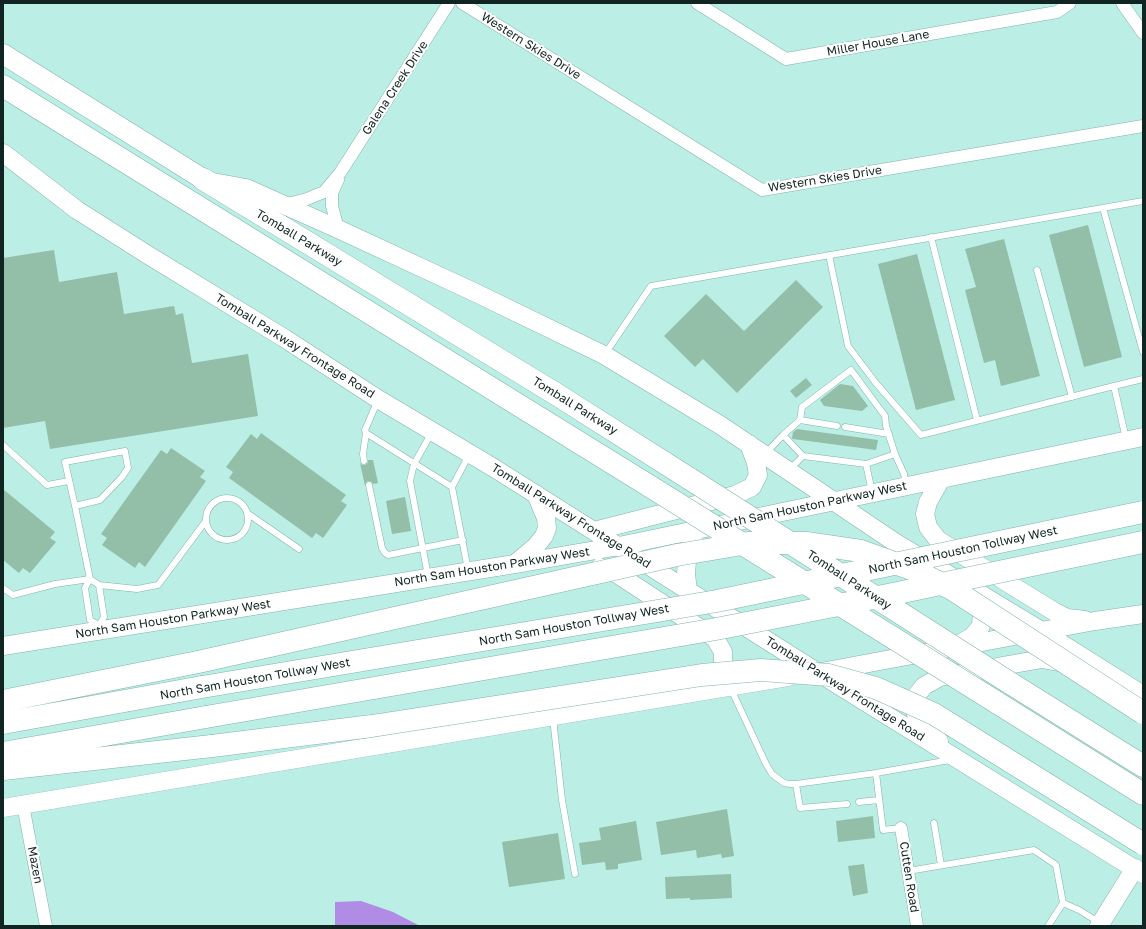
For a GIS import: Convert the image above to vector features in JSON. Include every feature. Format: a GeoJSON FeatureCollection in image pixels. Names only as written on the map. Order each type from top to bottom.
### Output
{"type":"FeatureCollection","features":[{"type":"Feature","properties":{"kind":"highway","name":"Tomball Parkway"},"geometry":{"type":"LineString","coordinates":[[3,86],[651,487],[1143,794]]}},
{"type":"Feature","properties":{"kind":"highway","name":"Tomball Parkway"},"geometry":{"type":"LineString","coordinates":[[203,179],[549,390],[1143,766]]}},
{"type":"Feature","properties":{"kind":"highway","name":"North Sam Houston Tollway West"},"geometry":{"type":"LineString","coordinates":[[3,723],[202,687],[717,601],[1143,512]]}},
{"type":"Feature","properties":{"kind":"highway"},"geometry":{"type":"LineString","coordinates":[[3,701],[198,662],[677,555],[748,543],[806,542],[861,552],[914,570],[959,594],[1143,713]]}},
{"type":"Feature","properties":{"kind":"highway"},"geometry":{"type":"LineString","coordinates":[[3,753],[716,629],[859,602],[1143,542]]}},
{"type":"Feature","properties":{"kind":"highway"},"geometry":{"type":"LineString","coordinates":[[3,769],[212,746],[372,726],[702,675],[761,670],[829,675],[876,688],[934,714],[1143,844]]}},
{"type":"Feature","properties":{"kind":"main road","name":"Tomball Parkway"},"geometry":{"type":"LineString","coordinates":[[3,54],[203,179]]}},
{"type":"Feature","properties":{"kind":"main road","name":"Tomball Parkway Frontage Road"},"geometry":{"type":"LineString","coordinates":[[3,153],[78,210],[148,256],[284,338],[378,399],[470,453],[955,759],[1139,871]]}},
{"type":"Feature","properties":{"kind":"main road"},"geometry":{"type":"LineString","coordinates":[[203,179],[246,188],[474,292],[604,355],[714,421],[836,501],[896,543],[967,585],[1143,695]]}},
{"type":"Feature","properties":{"kind":"main road","name":"North Sam Houston Parkway West"},"geometry":{"type":"LineString","coordinates":[[3,646],[99,628],[468,572],[619,546],[1135,439]]}},
{"type":"Feature","properties":{"kind":"main road"},"geometry":{"type":"LineString","coordinates":[[594,531],[734,495],[752,487],[758,476],[756,463],[749,444]]}},
{"type":"Feature","properties":{"kind":"main road"},"geometry":{"type":"LineString","coordinates":[[941,479],[928,502],[925,514],[928,527],[938,540],[1055,612],[1067,618],[1095,621]]}},
{"type":"Feature","properties":{"kind":"main road"},"geometry":{"type":"LineString","coordinates":[[515,564],[536,546],[544,536],[547,528],[546,518],[536,494]]}},
{"type":"Feature","properties":{"kind":"main road"},"geometry":{"type":"LineString","coordinates":[[688,591],[686,574],[690,547],[708,527]]}},
{"type":"Feature","properties":{"kind":"main road"},"geometry":{"type":"LineString","coordinates":[[560,556],[592,563],[616,574],[715,638],[723,652],[723,670],[715,683],[701,692]]}},
{"type":"Feature","properties":{"kind":"main road"},"geometry":{"type":"LineString","coordinates":[[949,649],[972,637],[981,626],[983,617],[980,603],[975,594],[967,585]]}},
{"type":"Feature","properties":{"kind":"main road"},"geometry":{"type":"LineString","coordinates":[[3,808],[701,692],[949,649],[1095,621],[1143,614]]}},
{"type":"Feature","properties":{"kind":"main road"},"geometry":{"type":"LineString","coordinates":[[955,759],[918,718],[913,707],[915,697],[924,686],[940,677],[1042,659],[1077,665],[1120,681]]}},
{"type":"Feature","properties":{"kind":"main road"},"geometry":{"type":"LineString","coordinates":[[1100,925],[1139,871]]}},
{"type":"Feature","properties":{"kind":"street","name":"Galena Creek Drive"},"geometry":{"type":"LineString","coordinates":[[284,205],[307,199],[324,192],[340,173],[449,3]]}},
{"type":"Feature","properties":{"kind":"street","name":"Western Skies Drive"},"geometry":{"type":"LineString","coordinates":[[462,3],[762,190],[1143,126]]}},
{"type":"Feature","properties":{"kind":"street","name":"Miller House Lane"},"geometry":{"type":"LineString","coordinates":[[697,3],[786,59],[1057,12],[1070,3]]}},
{"type":"Feature","properties":{"kind":"street"},"geometry":{"type":"LineString","coordinates":[[1122,3],[1143,33]]}},
{"type":"Feature","properties":{"kind":"street","name":"Galena Creek Drive"},"geometry":{"type":"LineString","coordinates":[[338,229],[332,206],[332,193],[340,173]]}},
{"type":"Feature","properties":{"kind":"street","name":"Mazen"},"geometry":{"type":"LineString","coordinates":[[23,805],[46,926]]}},
{"type":"Feature","properties":{"kind":"street","name":"Cutten Road"},"geometry":{"type":"LineString","coordinates":[[901,828],[917,926]]}},
{"type":"Feature","properties":{"kind":"lane"},"geometry":{"type":"LineString","coordinates":[[604,355],[651,286],[1143,201]]}},
{"type":"Feature","properties":{"kind":"lane"},"geometry":{"type":"LineString","coordinates":[[1103,208],[1143,352]]}},
{"type":"Feature","properties":{"kind":"lane"},"geometry":{"type":"LineString","coordinates":[[931,237],[978,420]]}},
{"type":"Feature","properties":{"kind":"lane"},"geometry":{"type":"LineString","coordinates":[[829,255],[848,346],[920,435],[1143,379]]}},
{"type":"Feature","properties":{"kind":"lane"},"geometry":{"type":"LineString","coordinates":[[1037,270],[1072,397]]}},
{"type":"Feature","properties":{"kind":"lane"},"geometry":{"type":"LineString","coordinates":[[765,454],[800,420],[802,407],[851,370],[885,416],[886,426],[904,474],[906,487]]}},
{"type":"Feature","properties":{"kind":"lane"},"geometry":{"type":"LineString","coordinates":[[1114,386],[1135,439]]}},
{"type":"Feature","properties":{"kind":"lane"},"geometry":{"type":"LineString","coordinates":[[364,461],[363,454],[366,430],[378,399]]}},
{"type":"Feature","properties":{"kind":"lane"},"geometry":{"type":"LineString","coordinates":[[800,420],[837,426]]}},
{"type":"Feature","properties":{"kind":"lane"},"geometry":{"type":"LineString","coordinates":[[845,427],[889,434]]}},
{"type":"Feature","properties":{"kind":"lane"},"geometry":{"type":"LineString","coordinates":[[428,578],[410,481],[414,464],[433,431]]}},
{"type":"Feature","properties":{"kind":"lane"},"geometry":{"type":"LineString","coordinates":[[366,434],[452,487]]}},
{"type":"Feature","properties":{"kind":"lane"},"geometry":{"type":"LineString","coordinates":[[784,435],[803,456],[866,464],[896,454]]}},
{"type":"Feature","properties":{"kind":"lane"},"geometry":{"type":"LineString","coordinates":[[3,445],[47,485],[69,481]]}},
{"type":"Feature","properties":{"kind":"lane"},"geometry":{"type":"LineString","coordinates":[[75,506],[100,500],[122,477],[128,468],[125,451],[65,462],[90,579],[85,588],[90,620],[99,628],[104,617],[99,585]]}},
{"type":"Feature","properties":{"kind":"lane"},"geometry":{"type":"LineString","coordinates":[[468,572],[452,487],[470,453]]}},
{"type":"Feature","properties":{"kind":"lane"},"geometry":{"type":"LineString","coordinates":[[789,470],[803,456]]}},
{"type":"Feature","properties":{"kind":"lane"},"geometry":{"type":"LineString","coordinates":[[866,464],[872,493]]}},
{"type":"Feature","properties":{"kind":"lane"},"geometry":{"type":"LineString","coordinates":[[369,485],[383,551],[388,555],[463,540]]}},
{"type":"Feature","properties":{"kind":"lane"},"geometry":{"type":"LineString","coordinates":[[219,499],[233,499],[239,502],[247,513],[247,527],[243,533],[231,540],[218,538],[207,529],[205,522],[208,508],[219,499]]}},
{"type":"Feature","properties":{"kind":"lane"},"geometry":{"type":"LineString","coordinates":[[247,513],[299,549]]}},
{"type":"Feature","properties":{"kind":"lane"},"geometry":{"type":"LineString","coordinates":[[3,588],[13,595],[55,584],[90,579],[99,585],[137,589],[158,585],[205,522]]}},
{"type":"Feature","properties":{"kind":"lane"},"geometry":{"type":"LineString","coordinates":[[730,687],[766,764],[772,774],[784,783],[796,784],[876,773],[955,759]]}},
{"type":"Feature","properties":{"kind":"lane"},"geometry":{"type":"LineString","coordinates":[[553,717],[562,800],[575,874]]}},
{"type":"Feature","properties":{"kind":"lane"},"geometry":{"type":"LineString","coordinates":[[876,773],[883,830],[901,828]]}},
{"type":"Feature","properties":{"kind":"lane"},"geometry":{"type":"LineString","coordinates":[[796,784],[800,808],[847,804]]}},
{"type":"Feature","properties":{"kind":"lane"},"geometry":{"type":"LineString","coordinates":[[860,802],[879,800]]}},
{"type":"Feature","properties":{"kind":"lane"},"geometry":{"type":"LineString","coordinates":[[934,823],[941,865]]}},
{"type":"Feature","properties":{"kind":"lane"},"geometry":{"type":"LineString","coordinates":[[908,871],[1034,850],[1056,865],[1063,903],[1048,926]]}},
{"type":"Feature","properties":{"kind":"lane"},"geometry":{"type":"LineString","coordinates":[[1063,903],[1079,910],[1100,925]]}},
{"type":"Feature","properties":{"kind":"shaded area"},"geometry":{"type":"Polygon","coordinates":[[[361,901],[393,912],[420,926],[335,926],[335,902],[361,901]]]}},
{"type":"Feature","properties":{"kind":"building"},"geometry":{"type":"Polygon","coordinates":[[[1088,225],[1122,357],[1084,367],[1049,235],[1088,225]]]}},
{"type":"Feature","properties":{"kind":"building"},"geometry":{"type":"Polygon","coordinates":[[[1004,239],[1040,376],[1001,386],[995,360],[984,363],[965,290],[976,287],[965,249],[1004,239]]]}},
{"type":"Feature","properties":{"kind":"building"},"geometry":{"type":"Polygon","coordinates":[[[54,250],[59,282],[117,272],[124,314],[174,306],[176,315],[183,313],[192,363],[248,354],[258,416],[50,449],[45,421],[3,428],[3,258],[54,250]]]}},
{"type":"Feature","properties":{"kind":"building"},"geometry":{"type":"Polygon","coordinates":[[[917,254],[955,400],[916,410],[878,264],[917,254]]]}},
{"type":"Feature","properties":{"kind":"building"},"geometry":{"type":"Polygon","coordinates":[[[796,280],[823,307],[737,393],[703,359],[695,367],[664,336],[706,294],[744,331],[796,280]]]}},
{"type":"Feature","properties":{"kind":"building"},"geometry":{"type":"Polygon","coordinates":[[[806,378],[812,385],[796,398],[790,391],[806,378]]]}},
{"type":"Feature","properties":{"kind":"building"},"geometry":{"type":"Polygon","coordinates":[[[840,384],[853,386],[868,406],[862,411],[824,406],[820,400],[840,384]]]}},
{"type":"Feature","properties":{"kind":"building"},"geometry":{"type":"Polygon","coordinates":[[[797,429],[878,440],[876,450],[793,439],[793,432],[797,429]]]}},
{"type":"Feature","properties":{"kind":"building"},"geometry":{"type":"Polygon","coordinates":[[[261,433],[346,495],[341,501],[347,505],[323,538],[316,533],[312,538],[229,478],[233,472],[226,467],[251,434],[257,439],[261,433]]]}},
{"type":"Feature","properties":{"kind":"building"},"geometry":{"type":"Polygon","coordinates":[[[171,448],[205,471],[200,477],[206,481],[145,567],[139,562],[135,568],[102,545],[107,538],[101,534],[161,450],[167,454],[171,448]]]}},
{"type":"Feature","properties":{"kind":"building"},"geometry":{"type":"Polygon","coordinates":[[[368,460],[373,460],[378,483],[373,484],[372,482],[368,481],[366,482],[365,486],[360,463],[365,465],[368,463],[368,460]]]}},
{"type":"Feature","properties":{"kind":"building"},"geometry":{"type":"Polygon","coordinates":[[[3,489],[55,532],[50,538],[56,542],[30,573],[23,568],[19,573],[3,560],[3,489]]]}},
{"type":"Feature","properties":{"kind":"building"},"geometry":{"type":"Polygon","coordinates":[[[405,497],[411,531],[392,534],[386,501],[405,497]]]}},
{"type":"Feature","properties":{"kind":"building"},"geometry":{"type":"Polygon","coordinates":[[[727,809],[734,856],[722,858],[721,854],[697,858],[696,850],[661,855],[656,822],[727,809]]]}},
{"type":"Feature","properties":{"kind":"building"},"geometry":{"type":"Polygon","coordinates":[[[873,816],[875,838],[838,842],[836,821],[873,816]]]}},
{"type":"Feature","properties":{"kind":"building"},"geometry":{"type":"Polygon","coordinates":[[[636,821],[642,860],[618,864],[618,869],[606,870],[605,862],[582,865],[579,843],[601,840],[599,828],[636,821]]]}},
{"type":"Feature","properties":{"kind":"building"},"geometry":{"type":"Polygon","coordinates":[[[558,833],[565,879],[509,887],[502,842],[558,833]]]}},
{"type":"Feature","properties":{"kind":"building"},"geometry":{"type":"Polygon","coordinates":[[[864,864],[868,893],[853,896],[848,866],[864,864]]]}},
{"type":"Feature","properties":{"kind":"building"},"geometry":{"type":"Polygon","coordinates":[[[731,874],[732,898],[690,900],[690,898],[666,899],[665,877],[731,874]]]}}]}
